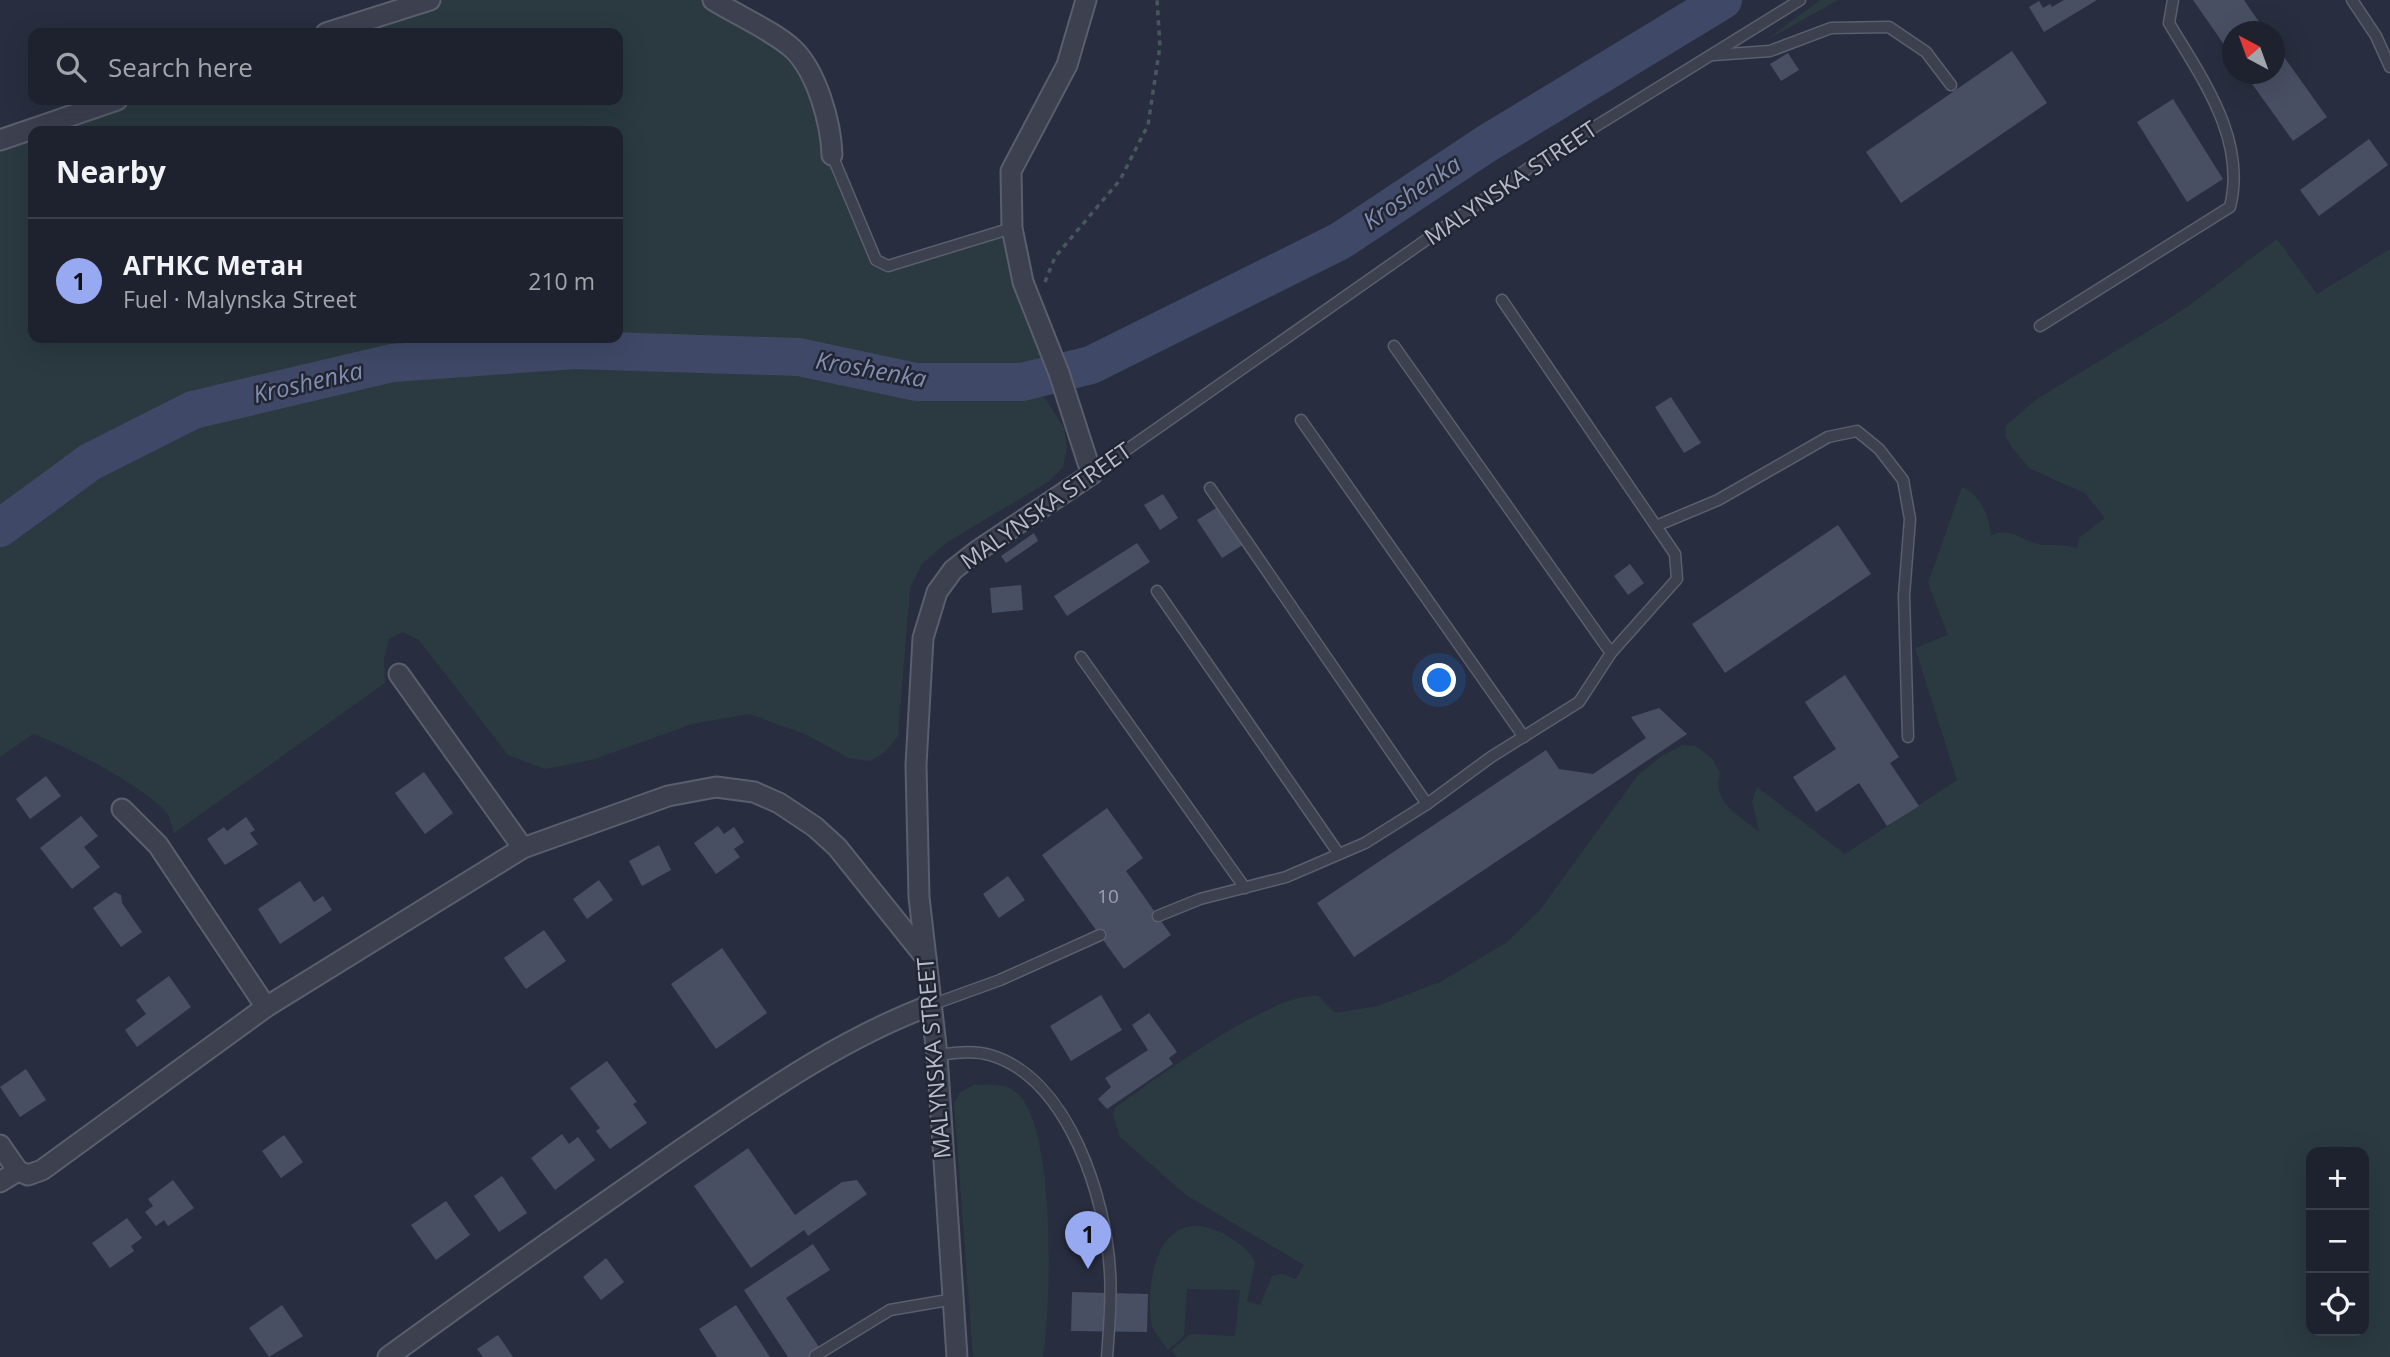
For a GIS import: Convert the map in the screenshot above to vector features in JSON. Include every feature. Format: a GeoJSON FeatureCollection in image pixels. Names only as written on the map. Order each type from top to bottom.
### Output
{"type":"FeatureCollection","features":[{"type":"Feature","properties":{"kind":"street"},"geometry":{"type":"LineString","coordinates":[[342,28],[430,0]]}},
{"type":"Feature","properties":{"kind":"street"},"geometry":{"type":"LineString","coordinates":[[713,0],[793,49],[804,65],[828,118],[832,155]]}},
{"type":"Feature","properties":{"kind":"street"},"geometry":{"type":"LineString","coordinates":[[1086,0],[1067,65],[1011,171],[1012,228],[1023,282],[1090,469]]}},
{"type":"Feature","properties":{"kind":"street"},"geometry":{"type":"LineString","coordinates":[[41,126],[102,105]]}},
{"type":"Feature","properties":{"kind":"street"},"geometry":{"type":"LineString","coordinates":[[0,140],[28,130]]}},
{"type":"Feature","properties":{"kind":"street","name":"MALYNSKA STREET"},"geometry":{"type":"LineString","coordinates":[[957,1357],[937,1055],[919,897],[916,765],[923,638],[929,609],[953,570],[1090,469]]}},
{"type":"Feature","properties":{"kind":"street"},"geometry":{"type":"LineString","coordinates":[[399,674],[523,848]]}},
{"type":"Feature","properties":{"kind":"street"},"geometry":{"type":"LineString","coordinates":[[0,1145],[18,1171],[28,1175],[42,1170],[266,1007],[523,848],[668,796],[716,787],[754,792],[779,803],[815,827],[836,847],[926,958]]}},
{"type":"Feature","properties":{"kind":"street"},"geometry":{"type":"LineString","coordinates":[[122,809],[159,845],[266,1007]]}},
{"type":"Feature","properties":{"kind":"street"},"geometry":{"type":"LineString","coordinates":[[388,1357],[559,1233],[793,1073],[857,1038],[931,1005]]}},
{"type":"Feature","properties":{"kind":"street"},"geometry":{"type":"LineString","coordinates":[[0,1182],[18,1171]]}},
{"type":"Feature","properties":{"kind":"lane","name":"MALYNSKA STREET"},"geometry":{"type":"LineString","coordinates":[[1090,469],[1533,165],[1800,0]]}},
{"type":"Feature","properties":{"kind":"lane"},"geometry":{"type":"LineString","coordinates":[[2040,326],[2230,207],[2235,185],[2229,137],[2214,100],[2169,23],[2173,0]]}},
{"type":"Feature","properties":{"kind":"lane"},"geometry":{"type":"LineString","coordinates":[[2352,0],[2376,36],[2390,67]]}},
{"type":"Feature","properties":{"kind":"lane"},"geometry":{"type":"LineString","coordinates":[[1710,55],[1770,51],[1831,28],[1889,27],[1926,52],[1951,85]]}},
{"type":"Feature","properties":{"kind":"lane"},"geometry":{"type":"LineString","coordinates":[[832,155],[876,260],[888,266],[1012,228]]}},
{"type":"Feature","properties":{"kind":"lane"},"geometry":{"type":"LineString","coordinates":[[1158,915],[1200,899],[1286,877],[1365,843],[1427,804],[1579,702],[1611,653],[1677,579],[1675,554],[1502,300]]}},
{"type":"Feature","properties":{"kind":"lane"},"geometry":{"type":"LineString","coordinates":[[1394,346],[1611,653]]}},
{"type":"Feature","properties":{"kind":"lane"},"geometry":{"type":"LineString","coordinates":[[1301,420],[1524,737]]}},
{"type":"Feature","properties":{"kind":"lane"},"geometry":{"type":"LineString","coordinates":[[1656,526],[1718,500],[1828,437],[1857,431],[1879,449],[1903,480],[1910,519],[1904,595],[1908,737]]}},
{"type":"Feature","properties":{"kind":"lane"},"geometry":{"type":"LineString","coordinates":[[1210,488],[1427,804]]}},
{"type":"Feature","properties":{"kind":"lane"},"geometry":{"type":"LineString","coordinates":[[1157,591],[1339,854]]}},
{"type":"Feature","properties":{"kind":"lane"},"geometry":{"type":"LineString","coordinates":[[1081,657],[1245,888]]}},
{"type":"Feature","properties":{"kind":"lane"},"geometry":{"type":"LineString","coordinates":[[931,1005],[1000,980],[1100,936]]}},
{"type":"Feature","properties":{"kind":"lane"},"geometry":{"type":"LineString","coordinates":[[937,1055],[963,1051],[990,1055],[1019,1069],[1039,1085],[1057,1107],[1091,1175],[1103,1215],[1110,1272],[1107,1357]]}},
{"type":"Feature","properties":{"kind":"lane"},"geometry":{"type":"LineString","coordinates":[[815,1356],[890,1310],[954,1299]]}},
{"type":"Feature","properties":{"kind":"path"},"geometry":{"type":"LineString","coordinates":[[1036,314],[1055,257],[1120,180],[1148,124],[1160,46],[1157,0]]}},
{"type":"Feature","properties":{"kind":"shaded area"},"geometry":{"type":"Polygon","coordinates":[[[430,0],[713,0],[793,49],[832,155],[876,260],[888,266],[1012,228],[1059,373],[1023,382],[1045,398],[1064,428],[1067,448],[1063,467],[1048,482],[946,543],[922,564],[910,588],[898,736],[885,752],[870,761],[849,758],[805,734],[749,714],[692,724],[592,760],[545,769],[508,755],[419,640],[403,632],[389,639],[384,659],[385,683],[174,833],[166,812],[156,802],[104,768],[47,739],[33,734],[0,757],[0,140],[28,130],[28,343],[623,343],[623,126],[41,126],[102,105],[623,105],[623,28],[342,28],[430,0]]]}},
{"type":"Feature","properties":{"kind":"shaded area"},"geometry":{"type":"Polygon","coordinates":[[[1820,0],[1838,0],[1765,41],[1820,0]]]}},
{"type":"Feature","properties":{"kind":"shaded area"},"geometry":{"type":"Polygon","coordinates":[[[2277,239],[2317,294],[2390,249],[2390,1357],[1177,1357],[1172,1350],[1190,1334],[1235,1336],[1240,1290],[1187,1289],[1184,1336],[1168,1350],[1151,1322],[1151,1282],[1163,1246],[1174,1234],[1188,1227],[1206,1227],[1229,1237],[1244,1248],[1255,1263],[1247,1301],[1260,1305],[1272,1276],[1282,1274],[1296,1279],[1304,1265],[1186,1195],[1120,1137],[1113,1114],[1115,1108],[1214,1040],[1272,1008],[1298,998],[1318,996],[1335,1013],[1377,1006],[1440,982],[1506,943],[1540,910],[1638,775],[1663,755],[1683,745],[1696,746],[1712,758],[1720,773],[1719,792],[1723,800],[1759,832],[1752,801],[1757,787],[1845,854],[1957,780],[1915,648],[1948,635],[1928,583],[1962,487],[1975,496],[1983,507],[1991,536],[2004,532],[2037,544],[2077,548],[2079,538],[2105,518],[2085,493],[2030,469],[2011,446],[2005,435],[2006,426],[2037,399],[2186,308],[2277,239]]]}},
{"type":"Feature","properties":{"kind":"shaded area"},"geometry":{"type":"Polygon","coordinates":[[[974,1085],[1004,1086],[1015,1091],[1031,1115],[1039,1145],[1045,1181],[1049,1261],[1043,1357],[973,1357],[954,1104],[960,1092],[974,1085]]]}},
{"type":"Feature","properties":{"kind":"building"},"geometry":{"type":"Polygon","coordinates":[[[2064,0],[2097,0],[2044,32],[2029,7],[2039,1],[2043,8],[2050,4],[2052,7],[2064,0]]]}},
{"type":"Feature","properties":{"kind":"building"},"geometry":{"type":"Polygon","coordinates":[[[2193,0],[2244,0],[2258,21],[2222,21],[2222,42],[2193,0]]]}},
{"type":"Feature","properties":{"kind":"building"},"geometry":{"type":"Polygon","coordinates":[[[2012,51],[2047,103],[1901,203],[1866,152],[2012,51]]]}},
{"type":"Feature","properties":{"kind":"building"},"geometry":{"type":"Polygon","coordinates":[[[1788,53],[1799,70],[1781,81],[1770,64],[1788,53]]]}},
{"type":"Feature","properties":{"kind":"building"},"geometry":{"type":"Polygon","coordinates":[[[2285,58],[2327,117],[2293,141],[2252,84],[2285,84],[2285,58]]]}},
{"type":"Feature","properties":{"kind":"building"},"geometry":{"type":"Polygon","coordinates":[[[2173,99],[2223,179],[2187,202],[2137,122],[2173,99]]]}},
{"type":"Feature","properties":{"kind":"building"},"geometry":{"type":"Polygon","coordinates":[[[2369,139],[2388,165],[2319,216],[2300,190],[2369,139]]]}},
{"type":"Feature","properties":{"kind":"building"},"geometry":{"type":"Polygon","coordinates":[[[1671,397],[1701,443],[1684,453],[1655,407],[1671,397]]]}},
{"type":"Feature","properties":{"kind":"building"},"geometry":{"type":"Polygon","coordinates":[[[1163,494],[1178,518],[1160,530],[1144,505],[1163,494]]]}},
{"type":"Feature","properties":{"kind":"building"},"geometry":{"type":"Polygon","coordinates":[[[1221,505],[1246,543],[1222,558],[1197,520],[1221,505]]]}},
{"type":"Feature","properties":{"kind":"building"},"geometry":{"type":"Polygon","coordinates":[[[1838,525],[1871,574],[1725,673],[1692,624],[1838,525]]]}},
{"type":"Feature","properties":{"kind":"building"},"geometry":{"type":"Polygon","coordinates":[[[1034,533],[1038,541],[1006,563],[1001,556],[1034,533]]]}},
{"type":"Feature","properties":{"kind":"building"},"geometry":{"type":"Polygon","coordinates":[[[1137,543],[1150,562],[1067,616],[1054,596],[1137,543]]]}},
{"type":"Feature","properties":{"kind":"building"},"geometry":{"type":"Polygon","coordinates":[[[1630,564],[1644,583],[1628,595],[1614,576],[1630,564]]]}},
{"type":"Feature","properties":{"kind":"building"},"geometry":{"type":"Polygon","coordinates":[[[1021,585],[1023,610],[992,613],[990,588],[1021,585]]]}},
{"type":"Feature","properties":{"kind":"building"},"geometry":{"type":"Polygon","coordinates":[[[1845,675],[1899,757],[1890,763],[1919,806],[1887,826],[1859,783],[1816,812],[1793,777],[1836,749],[1805,702],[1845,675]]]}},
{"type":"Feature","properties":{"kind":"building"},"geometry":{"type":"Polygon","coordinates":[[[1659,708],[1687,734],[1354,957],[1317,903],[1546,750],[1559,769],[1593,774],[1646,738],[1631,717],[1659,708]]]}},
{"type":"Feature","properties":{"kind":"building"},"geometry":{"type":"Polygon","coordinates":[[[424,772],[453,813],[425,834],[395,793],[424,772]]]}},
{"type":"Feature","properties":{"kind":"building"},"geometry":{"type":"Polygon","coordinates":[[[46,776],[61,796],[30,819],[16,799],[46,776]]]}},
{"type":"Feature","properties":{"kind":"building"},"geometry":{"type":"Polygon","coordinates":[[[1107,808],[1143,858],[1126,871],[1171,935],[1124,969],[1042,855],[1107,808]]]}},
{"type":"Feature","properties":{"kind":"building"},"geometry":{"type":"Polygon","coordinates":[[[81,816],[98,836],[84,847],[100,867],[72,889],[40,848],[81,816]]]}},
{"type":"Feature","properties":{"kind":"building"},"geometry":{"type":"Polygon","coordinates":[[[246,817],[255,830],[250,833],[258,844],[225,865],[207,839],[224,827],[227,831],[246,817]]]}},
{"type":"Feature","properties":{"kind":"building"},"geometry":{"type":"Polygon","coordinates":[[[718,826],[724,834],[734,827],[744,842],[734,849],[740,857],[716,874],[694,843],[718,826]]]}},
{"type":"Feature","properties":{"kind":"building"},"geometry":{"type":"Polygon","coordinates":[[[659,845],[671,870],[642,886],[629,861],[659,845]]]}},
{"type":"Feature","properties":{"kind":"building"},"geometry":{"type":"Polygon","coordinates":[[[1008,876],[1025,900],[999,918],[983,894],[1008,876]]]}},
{"type":"Feature","properties":{"kind":"building"},"geometry":{"type":"Polygon","coordinates":[[[599,880],[613,900],[587,919],[573,899],[599,880]]]}},
{"type":"Feature","properties":{"kind":"building"},"geometry":{"type":"Polygon","coordinates":[[[300,881],[314,902],[323,896],[332,910],[280,944],[258,909],[300,881]]]}},
{"type":"Feature","properties":{"kind":"building"},"geometry":{"type":"Polygon","coordinates":[[[115,892],[121,895],[122,903],[142,932],[121,947],[93,908],[115,892]]]}},
{"type":"Feature","properties":{"kind":"building"},"geometry":{"type":"Polygon","coordinates":[[[544,930],[566,961],[526,989],[504,958],[544,930]]]}},
{"type":"Feature","properties":{"kind":"building"},"geometry":{"type":"Polygon","coordinates":[[[722,948],[767,1013],[716,1049],[671,984],[722,948]]]}},
{"type":"Feature","properties":{"kind":"building"},"geometry":{"type":"Polygon","coordinates":[[[169,976],[191,1007],[137,1047],[125,1030],[146,1014],[136,1000],[169,976]]]}},
{"type":"Feature","properties":{"kind":"building"},"geometry":{"type":"Polygon","coordinates":[[[1101,995],[1122,1030],[1071,1061],[1050,1026],[1101,995]]]}},
{"type":"Feature","properties":{"kind":"building"},"geometry":{"type":"Polygon","coordinates":[[[1149,1013],[1177,1052],[1169,1058],[1173,1064],[1107,1109],[1098,1099],[1111,1087],[1105,1078],[1148,1050],[1132,1025],[1149,1013]]]}},
{"type":"Feature","properties":{"kind":"building"},"geometry":{"type":"Polygon","coordinates":[[[607,1061],[637,1102],[633,1104],[647,1123],[610,1149],[596,1131],[600,1128],[570,1088],[607,1061]]]}},
{"type":"Feature","properties":{"kind":"building"},"geometry":{"type":"Polygon","coordinates":[[[26,1069],[46,1100],[20,1117],[0,1087],[26,1069]]]}},
{"type":"Feature","properties":{"kind":"building"},"geometry":{"type":"Polygon","coordinates":[[[562,1134],[569,1144],[578,1137],[595,1160],[555,1190],[531,1158],[562,1134]]]}},
{"type":"Feature","properties":{"kind":"building"},"geometry":{"type":"Polygon","coordinates":[[[284,1135],[303,1162],[281,1178],[262,1151],[284,1135]]]}},
{"type":"Feature","properties":{"kind":"building"},"geometry":{"type":"Polygon","coordinates":[[[748,1148],[795,1215],[842,1182],[857,1180],[867,1194],[808,1236],[804,1230],[751,1268],[694,1186],[748,1148]]]}},
{"type":"Feature","properties":{"kind":"building"},"geometry":{"type":"Polygon","coordinates":[[[502,1176],[527,1213],[499,1232],[474,1196],[502,1176]]]}},
{"type":"Feature","properties":{"kind":"building"},"geometry":{"type":"Polygon","coordinates":[[[173,1180],[194,1208],[168,1226],[164,1220],[156,1226],[145,1212],[153,1206],[148,1199],[173,1180]]]}},
{"type":"Feature","properties":{"kind":"building"},"geometry":{"type":"Polygon","coordinates":[[[446,1201],[470,1235],[436,1260],[411,1225],[446,1201]]]}},
{"type":"Feature","properties":{"kind":"building"},"geometry":{"type":"Polygon","coordinates":[[[127,1218],[142,1238],[131,1246],[134,1251],[110,1268],[92,1243],[127,1218]]]}},
{"type":"Feature","properties":{"kind":"building"},"geometry":{"type":"Polygon","coordinates":[[[813,1244],[830,1270],[786,1298],[821,1350],[820,1357],[788,1357],[744,1290],[813,1244]]]}},
{"type":"Feature","properties":{"kind":"building"},"geometry":{"type":"Polygon","coordinates":[[[606,1258],[624,1282],[601,1300],[583,1277],[606,1258]]]}},
{"type":"Feature","properties":{"kind":"building"},"geometry":{"type":"Polygon","coordinates":[[[1072,1292],[1148,1294],[1147,1332],[1071,1331],[1072,1292]]]}},
{"type":"Feature","properties":{"kind":"building"},"geometry":{"type":"Polygon","coordinates":[[[282,1305],[303,1336],[269,1357],[249,1328],[282,1305]]]}},
{"type":"Feature","properties":{"kind":"building"},"geometry":{"type":"Polygon","coordinates":[[[736,1305],[770,1357],[717,1357],[699,1329],[736,1305]]]}},
{"type":"Feature","properties":{"kind":"building"},"geometry":{"type":"Polygon","coordinates":[[[498,1335],[513,1357],[483,1357],[477,1349],[498,1335]]]}},
{"type":"Feature","properties":{"kind":"waterway","name":"Kroshenka"},"geometry":{"type":"LineString","coordinates":[[0,528],[90,462],[193,410],[392,363],[575,350],[799,357],[916,382],[1022,382],[1091,365],[1340,241],[1486,144],[1723,0]]}},
{"type":"Feature","properties":{"kind":"place","name":"АГНКС Метан"},"geometry":{"type":"Point","coordinates":[1088,1269]}}]}
